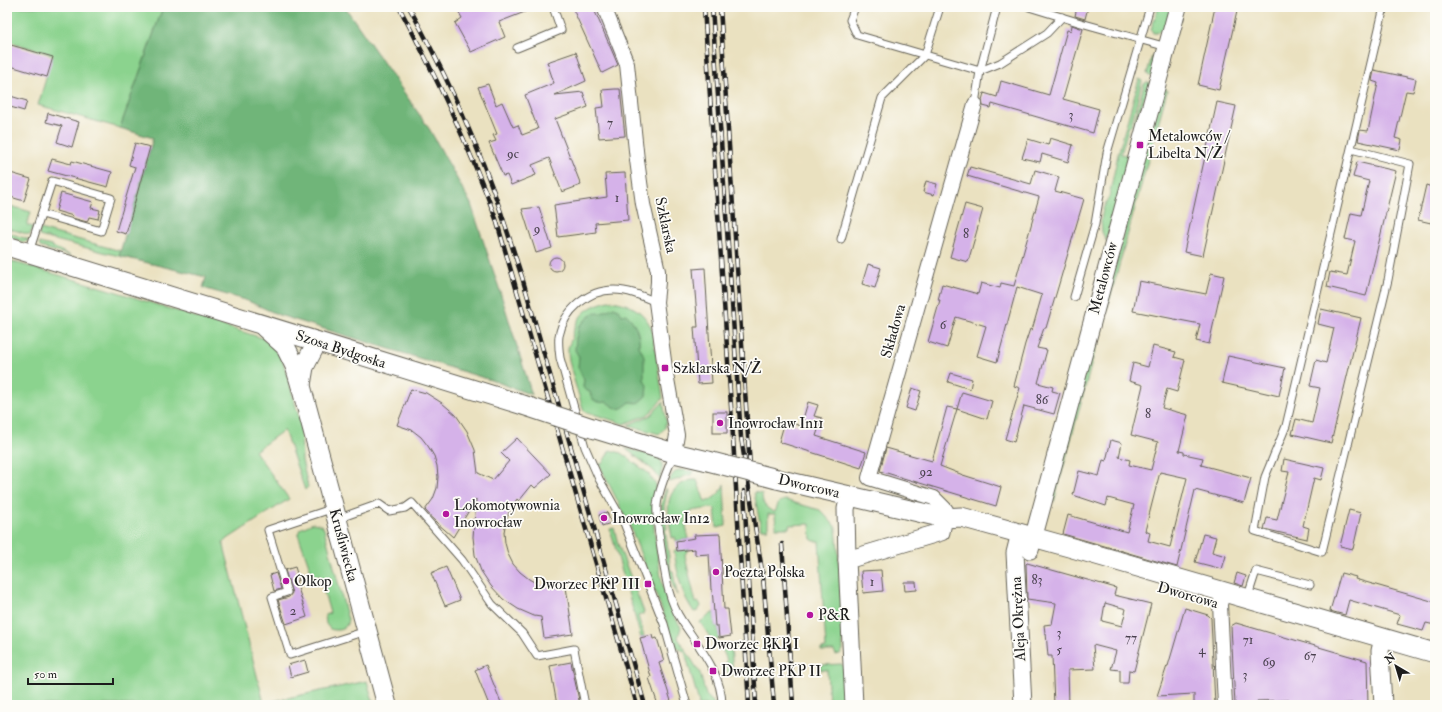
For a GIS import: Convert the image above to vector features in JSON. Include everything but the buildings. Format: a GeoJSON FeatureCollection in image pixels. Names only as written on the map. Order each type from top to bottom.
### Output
{"type":"FeatureCollection","features":[{"type":"Feature","properties":{"kind":"main road","name":"Szosa Bydgoska"},"geometry":{"type":"LineString","coordinates":[[7,246],[674,453]]}},
{"type":"Feature","properties":{"kind":"main road","name":"Kruśliwiecka"},"geometry":{"type":"LineString","coordinates":[[260,324],[285,346],[295,366],[387,705]]}},
{"type":"Feature","properties":{"kind":"main road","name":"Kruśliwiecka"},"geometry":{"type":"LineString","coordinates":[[301,386],[304,367],[317,342]]}},
{"type":"Feature","properties":{"kind":"main road","name":"Dworcowa"},"geometry":{"type":"LineString","coordinates":[[674,453],[777,480],[944,518],[956,529],[1025,541],[1381,644],[1435,653]]}},
{"type":"Feature","properties":{"kind":"main road","name":"Dworcowa"},"geometry":{"type":"LineString","coordinates":[[1222,598],[1247,599],[1381,644],[1435,667]]}},
{"type":"Feature","properties":{"kind":"street","name":"Szklarska"},"geometry":{"type":"LineString","coordinates":[[604,7],[627,64],[643,204],[658,270],[656,302],[665,368],[677,435],[674,453]]}},
{"type":"Feature","properties":{"kind":"street","name":"Metalowców"},"geometry":{"type":"LineString","coordinates":[[1025,541],[1178,7]]}},
{"type":"Feature","properties":{"kind":"street","name":"Składowa"},"geometry":{"type":"LineString","coordinates":[[944,518],[946,510],[934,498],[869,478],[975,104]]}},
{"type":"Feature","properties":{"kind":"street"},"geometry":{"type":"LineString","coordinates":[[849,496],[846,509],[854,705]]}},
{"type":"Feature","properties":{"kind":"street"},"geometry":{"type":"LineString","coordinates":[[848,560],[941,532],[944,518]]}},
{"type":"Feature","properties":{"kind":"street","name":"Aleja Okrężna"},"geometry":{"type":"LineString","coordinates":[[1023,705],[1015,554],[1025,541]]}},
{"type":"Feature","properties":{"kind":"street"},"geometry":{"type":"LineString","coordinates":[[1222,598],[1225,705]]}},
{"type":"Feature","properties":{"kind":"street"},"geometry":{"type":"LineString","coordinates":[[1381,644],[1383,705]]}},
{"type":"Feature","properties":{"kind":"lane"},"geometry":{"type":"LineString","coordinates":[[517,48],[561,30],[553,7]]}},
{"type":"Feature","properties":{"kind":"lane"},"geometry":{"type":"LineString","coordinates":[[855,7],[850,20],[857,35],[980,71],[1000,64],[1047,33],[1062,17]]}},
{"type":"Feature","properties":{"kind":"lane"},"geometry":{"type":"LineString","coordinates":[[841,239],[882,98],[926,55],[940,7]]}},
{"type":"Feature","properties":{"kind":"lane"},"geometry":{"type":"LineString","coordinates":[[975,104],[980,71],[997,7]]}},
{"type":"Feature","properties":{"kind":"lane"},"geometry":{"type":"LineString","coordinates":[[1029,7],[1167,47]]}},
{"type":"Feature","properties":{"kind":"lane"},"geometry":{"type":"LineString","coordinates":[[1074,297],[1095,224],[1107,153],[1150,7]]}},
{"type":"Feature","properties":{"kind":"lane"},"geometry":{"type":"LineString","coordinates":[[1351,149],[1410,164],[1388,280],[1322,552],[1255,531],[1265,477],[1286,426],[1384,7]]}},
{"type":"Feature","properties":{"kind":"lane"},"geometry":{"type":"LineString","coordinates":[[29,253],[52,181],[111,198],[101,231],[42,214]]}},
{"type":"Feature","properties":{"kind":"lane"},"geometry":{"type":"LineString","coordinates":[[656,302],[625,291],[603,291],[593,294],[582,300],[567,316],[559,335],[559,346],[560,358],[585,447],[599,479],[624,524],[664,624],[686,705]]}},
{"type":"Feature","properties":{"kind":"lane"},"geometry":{"type":"LineString","coordinates":[[674,453],[657,504],[657,524],[666,581],[674,609],[705,655],[713,671],[721,692],[722,705]]}},
{"type":"Feature","properties":{"kind":"lane"},"geometry":{"type":"LineString","coordinates":[[367,630],[290,655],[272,597],[287,592],[268,530],[379,504],[389,511],[405,508],[412,503],[462,560],[492,604],[522,633],[537,656],[574,649],[585,705]]}},
{"type":"Feature","properties":{"kind":"lane"},"geometry":{"type":"LineString","coordinates":[[1247,599],[1256,571],[1310,585]]}},
{"type":"Feature","properties":{"kind":"green space"},"geometry":{"type":"Polygon","coordinates":[[[7,7],[163,7],[120,128],[38,105],[53,55],[7,41],[7,7]]]}},
{"type":"Feature","properties":{"kind":"green space"},"geometry":{"type":"Polygon","coordinates":[[[163,7],[345,7],[430,130],[471,204],[532,395],[497,382],[279,315],[248,301],[203,288],[206,277],[119,256],[153,138],[120,128],[163,7]]]}},
{"type":"Feature","properties":{"kind":"green space"},"geometry":{"type":"Polygon","coordinates":[[[1159,7],[1172,7],[1164,29],[1153,33],[1151,29],[1159,7]]]}},
{"type":"Feature","properties":{"kind":"green space"},"geometry":{"type":"Polygon","coordinates":[[[1152,56],[1155,67],[1153,76],[1149,76],[1147,73],[1152,56]]]}},
{"type":"Feature","properties":{"kind":"green space"},"geometry":{"type":"Polygon","coordinates":[[[1139,79],[1142,81],[1131,126],[1129,126],[1121,154],[1127,155],[1122,186],[1106,241],[1102,232],[1101,220],[1103,209],[1109,197],[1118,154],[1139,79]]]}},
{"type":"Feature","properties":{"kind":"green space"},"geometry":{"type":"Polygon","coordinates":[[[1147,82],[1151,83],[1134,124],[1144,84],[1147,82]]]}},
{"type":"Feature","properties":{"kind":"green space"},"geometry":{"type":"Polygon","coordinates":[[[1162,87],[1167,91],[1106,313],[1103,309],[1162,87]]]}},
{"type":"Feature","properties":{"kind":"green space"},"geometry":{"type":"Polygon","coordinates":[[[7,205],[31,212],[27,225],[33,227],[30,235],[7,228],[7,205]]]}},
{"type":"Feature","properties":{"kind":"green space"},"geometry":{"type":"Polygon","coordinates":[[[40,229],[121,251],[119,256],[39,236],[40,229]]]}},
{"type":"Feature","properties":{"kind":"green space"},"geometry":{"type":"Polygon","coordinates":[[[7,232],[30,240],[24,242],[7,237],[7,232]]]}},
{"type":"Feature","properties":{"kind":"green space"},"geometry":{"type":"Polygon","coordinates":[[[39,243],[51,246],[71,256],[40,247],[39,243]]]}},
{"type":"Feature","properties":{"kind":"green space"},"geometry":{"type":"Polygon","coordinates":[[[7,260],[117,292],[262,338],[268,341],[276,349],[283,362],[301,424],[302,460],[308,487],[305,490],[284,430],[255,451],[289,499],[223,542],[264,703],[367,681],[374,705],[7,705],[7,260]]]}},
{"type":"Feature","properties":{"kind":"green space"},"geometry":{"type":"Polygon","coordinates":[[[609,301],[623,303],[635,309],[649,323],[652,330],[663,398],[647,415],[624,424],[584,411],[568,354],[568,348],[574,329],[580,317],[589,309],[609,301]]]}},
{"type":"Feature","properties":{"kind":"green space"},"geometry":{"type":"Polygon","coordinates":[[[614,307],[618,309],[622,315],[626,314],[632,320],[636,328],[639,337],[639,346],[644,356],[644,379],[647,386],[646,396],[638,403],[630,402],[620,408],[615,408],[606,402],[600,403],[593,400],[590,392],[585,390],[583,387],[584,380],[578,367],[579,357],[575,350],[579,326],[593,313],[602,313],[614,307]]]}},
{"type":"Feature","properties":{"kind":"green space"},"geometry":{"type":"Polygon","coordinates":[[[1102,325],[1054,502],[1050,497],[1097,326],[1102,325]]]}},
{"type":"Feature","properties":{"kind":"green space"},"geometry":{"type":"Polygon","coordinates":[[[663,402],[667,424],[665,424],[665,428],[659,434],[628,425],[651,415],[663,402]]]}},
{"type":"Feature","properties":{"kind":"green space"},"geometry":{"type":"Polygon","coordinates":[[[625,448],[660,459],[662,467],[660,479],[653,470],[625,448]]]}},
{"type":"Feature","properties":{"kind":"green space"},"geometry":{"type":"Polygon","coordinates":[[[610,450],[621,453],[648,473],[656,485],[653,513],[654,530],[659,568],[665,594],[671,610],[681,627],[678,638],[700,673],[706,695],[714,703],[714,705],[698,705],[699,703],[685,652],[674,646],[630,526],[599,464],[602,464],[610,450]]]}},
{"type":"Feature","properties":{"kind":"green space"},"geometry":{"type":"Polygon","coordinates":[[[678,470],[693,471],[692,474],[668,482],[673,474],[678,470]]]}},
{"type":"Feature","properties":{"kind":"green space"},"geometry":{"type":"Polygon","coordinates":[[[691,480],[697,480],[705,502],[717,495],[724,484],[726,526],[717,528],[715,509],[712,508],[691,511],[686,520],[686,528],[689,539],[676,541],[675,537],[672,538],[668,511],[669,503],[675,489],[681,484],[691,480]]]}},
{"type":"Feature","properties":{"kind":"green space"},"geometry":{"type":"Polygon","coordinates":[[[666,488],[667,492],[664,507],[667,529],[665,529],[671,571],[673,571],[677,595],[667,566],[662,530],[661,507],[666,488]]]}},
{"type":"Feature","properties":{"kind":"green space"},"geometry":{"type":"Polygon","coordinates":[[[754,492],[762,494],[765,506],[775,512],[779,502],[785,500],[820,510],[836,528],[843,650],[840,654],[836,655],[834,651],[821,651],[821,649],[826,648],[819,541],[814,541],[811,539],[810,524],[789,525],[789,528],[776,528],[775,514],[768,514],[768,529],[761,529],[754,492]]]}},
{"type":"Feature","properties":{"kind":"green space"},"geometry":{"type":"Polygon","coordinates":[[[313,523],[322,525],[324,529],[348,620],[346,626],[339,630],[330,629],[326,624],[325,615],[330,613],[319,575],[313,577],[298,534],[300,529],[313,523]]]}},
{"type":"Feature","properties":{"kind":"green space"},"geometry":{"type":"Polygon","coordinates":[[[614,528],[618,544],[644,612],[638,616],[644,637],[641,638],[610,529],[614,528]]]}},
{"type":"Feature","properties":{"kind":"green space"},"geometry":{"type":"Polygon","coordinates":[[[677,549],[690,549],[685,554],[696,603],[699,602],[701,606],[698,611],[694,612],[689,605],[678,576],[674,551],[677,549]]]}},
{"type":"Feature","properties":{"kind":"green space"},"geometry":{"type":"Polygon","coordinates":[[[714,612],[715,626],[718,626],[719,638],[713,642],[700,622],[714,612]]]}},
{"type":"Feature","properties":{"kind":"green space"},"geometry":{"type":"Polygon","coordinates":[[[731,645],[733,675],[729,675],[725,662],[727,660],[722,646],[731,645]]]}},
{"type":"Feature","properties":{"kind":"green space"},"geometry":{"type":"Polygon","coordinates":[[[841,664],[844,666],[847,705],[829,705],[827,670],[821,670],[819,667],[822,665],[841,664]]]}},
{"type":"Feature","properties":{"kind":"railway"},"geometry":{"type":"LineString","coordinates":[[399,7],[451,112],[475,165],[496,219],[637,705]]}},
{"type":"Feature","properties":{"kind":"railway"},"geometry":{"type":"LineString","coordinates":[[409,7],[464,118],[500,209],[522,277],[645,705]]}},
{"type":"Feature","properties":{"kind":"railway"},"geometry":{"type":"LineString","coordinates":[[704,7],[732,421],[749,705]]}},
{"type":"Feature","properties":{"kind":"railway"},"geometry":{"type":"LineString","coordinates":[[712,7],[741,437],[763,577],[774,705]]}},
{"type":"Feature","properties":{"kind":"railway"},"geometry":{"type":"LineString","coordinates":[[720,7],[750,467]]}},
{"type":"Feature","properties":{"kind":"railway"},"geometry":{"type":"LineString","coordinates":[[744,491],[756,705]]}},
{"type":"Feature","properties":{"kind":"railway"},"geometry":{"type":"LineString","coordinates":[[782,544],[793,705]]}},
{"type":"Feature","properties":{"kind":"place","name":"Metalowców / Libelta N/Ż"},"geometry":{"type":"Point","coordinates":[1140,145]}},
{"type":"Feature","properties":{"kind":"place","name":"Szklarska N/Ż"},"geometry":{"type":"Point","coordinates":[665,368]}},
{"type":"Feature","properties":{"kind":"place","name":"Inowrocław In11"},"geometry":{"type":"Point","coordinates":[720,423]}},
{"type":"Feature","properties":{"kind":"place","name":"Lokomotywownia Inowrocław"},"geometry":{"type":"Point","coordinates":[446,514]}},
{"type":"Feature","properties":{"kind":"place","name":"Inowrocław In12"},"geometry":{"type":"Point","coordinates":[604,518]}},
{"type":"Feature","properties":{"kind":"place","name":"Poczta Polska"},"geometry":{"type":"Point","coordinates":[716,572]}},
{"type":"Feature","properties":{"kind":"place","name":"Olkop"},"geometry":{"type":"Point","coordinates":[286,581]}},
{"type":"Feature","properties":{"kind":"place","name":"Dworzec PKP III"},"geometry":{"type":"Point","coordinates":[648,584]}},
{"type":"Feature","properties":{"kind":"place","name":"P&R"},"geometry":{"type":"Point","coordinates":[810,615]}},
{"type":"Feature","properties":{"kind":"place","name":"Dworzec PKP I"},"geometry":{"type":"Point","coordinates":[697,644]}},
{"type":"Feature","properties":{"kind":"place","name":"Dworzec PKP II"},"geometry":{"type":"Point","coordinates":[713,671]}}]}
